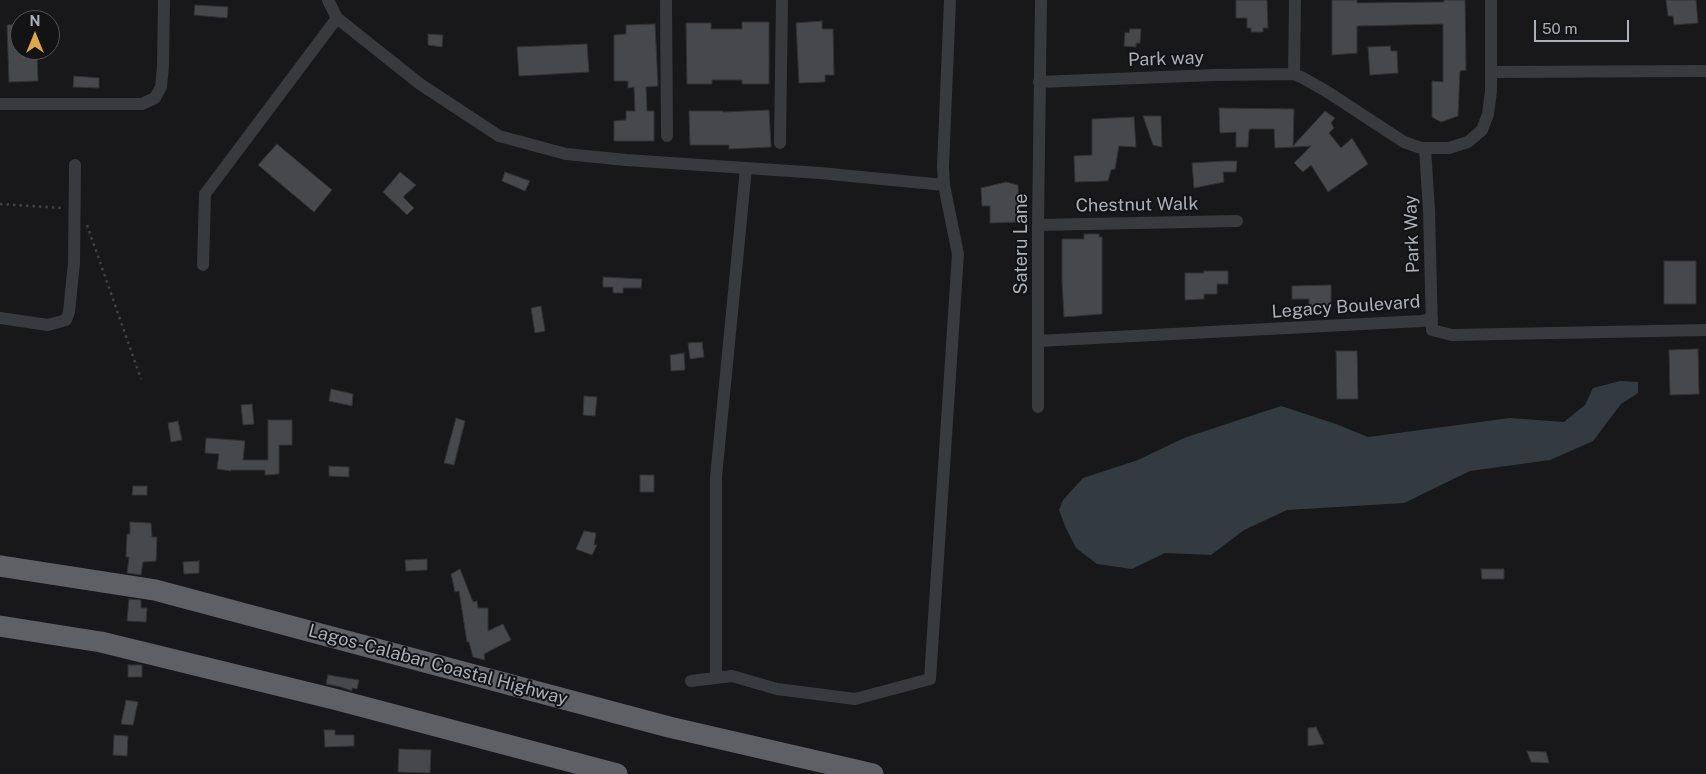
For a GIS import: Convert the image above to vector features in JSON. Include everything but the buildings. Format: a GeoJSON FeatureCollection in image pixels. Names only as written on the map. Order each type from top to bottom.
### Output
{"type":"FeatureCollection","features":[{"type":"Feature","properties":{"kind":"highway","name":"Lagos-Calabar Coastal Highway"},"geometry":{"type":"LineString","coordinates":[[0,566],[155,590],[669,727],[873,774]]}},
{"type":"Feature","properties":{"kind":"highway"},"geometry":{"type":"LineString","coordinates":[[0,626],[101,642],[334,699],[617,774]]}},
{"type":"Feature","properties":{"kind":"street"},"geometry":{"type":"LineString","coordinates":[[0,104],[142,104],[155,98],[161,87],[163,73],[164,0]]}},
{"type":"Feature","properties":{"kind":"street"},"geometry":{"type":"LineString","coordinates":[[328,0],[337,18],[420,84],[499,136],[566,154],[820,172],[944,185]]}},
{"type":"Feature","properties":{"kind":"street"},"geometry":{"type":"LineString","coordinates":[[666,0],[667,136]]}},
{"type":"Feature","properties":{"kind":"street"},"geometry":{"type":"LineString","coordinates":[[780,143],[782,0]]}},
{"type":"Feature","properties":{"kind":"street"},"geometry":{"type":"LineString","coordinates":[[692,681],[732,676],[777,689],[855,699],[930,679],[958,254],[944,185],[943,166],[950,0]]}},
{"type":"Feature","properties":{"kind":"street","name":"Sateru Lane"},"geometry":{"type":"LineString","coordinates":[[1038,407],[1041,0]]}},
{"type":"Feature","properties":{"kind":"street"},"geometry":{"type":"LineString","coordinates":[[1295,0],[1294,74],[1326,91],[1404,142],[1423,148],[1449,148],[1468,142],[1482,130],[1488,114],[1491,90],[1492,0]]}},
{"type":"Feature","properties":{"kind":"street"},"geometry":{"type":"LineString","coordinates":[[203,265],[205,194],[337,18]]}},
{"type":"Feature","properties":{"kind":"street"},"geometry":{"type":"LineString","coordinates":[[1491,72],[1706,72]]}},
{"type":"Feature","properties":{"kind":"street","name":"Park way"},"geometry":{"type":"LineString","coordinates":[[1039,82],[1214,75],[1294,74]]}},
{"type":"Feature","properties":{"kind":"street","name":"Park Way"},"geometry":{"type":"LineString","coordinates":[[1423,148],[1430,210],[1432,319]]}},
{"type":"Feature","properties":{"kind":"street"},"geometry":{"type":"LineString","coordinates":[[0,318],[48,325],[66,320],[69,312],[74,263],[76,165]]}},
{"type":"Feature","properties":{"kind":"street"},"geometry":{"type":"LineString","coordinates":[[716,678],[716,477],[746,168]]}},
{"type":"Feature","properties":{"kind":"street","name":"Chestnut Walk"},"geometry":{"type":"LineString","coordinates":[[1038,225],[1237,220]]}},
{"type":"Feature","properties":{"kind":"street","name":"Legacy Boulevard"},"geometry":{"type":"LineString","coordinates":[[1038,341],[1432,319],[1432,330],[1452,335],[1706,330]]}},
{"type":"Feature","properties":{"kind":"path"},"geometry":{"type":"LineString","coordinates":[[0,204],[82,209],[141,379]]}},
{"type":"Feature","properties":{"kind":"shaded area"},"geometry":{"type":"Polygon","coordinates":[[[1620,381],[1638,382],[1638,393],[1621,404],[1593,441],[1550,460],[1470,471],[1404,503],[1287,510],[1244,530],[1211,555],[1165,553],[1132,569],[1097,564],[1076,548],[1059,510],[1063,500],[1083,478],[1138,460],[1184,438],[1281,406],[1336,424],[1368,437],[1510,418],[1564,422],[1585,405],[1593,388],[1620,381]]]}}]}
